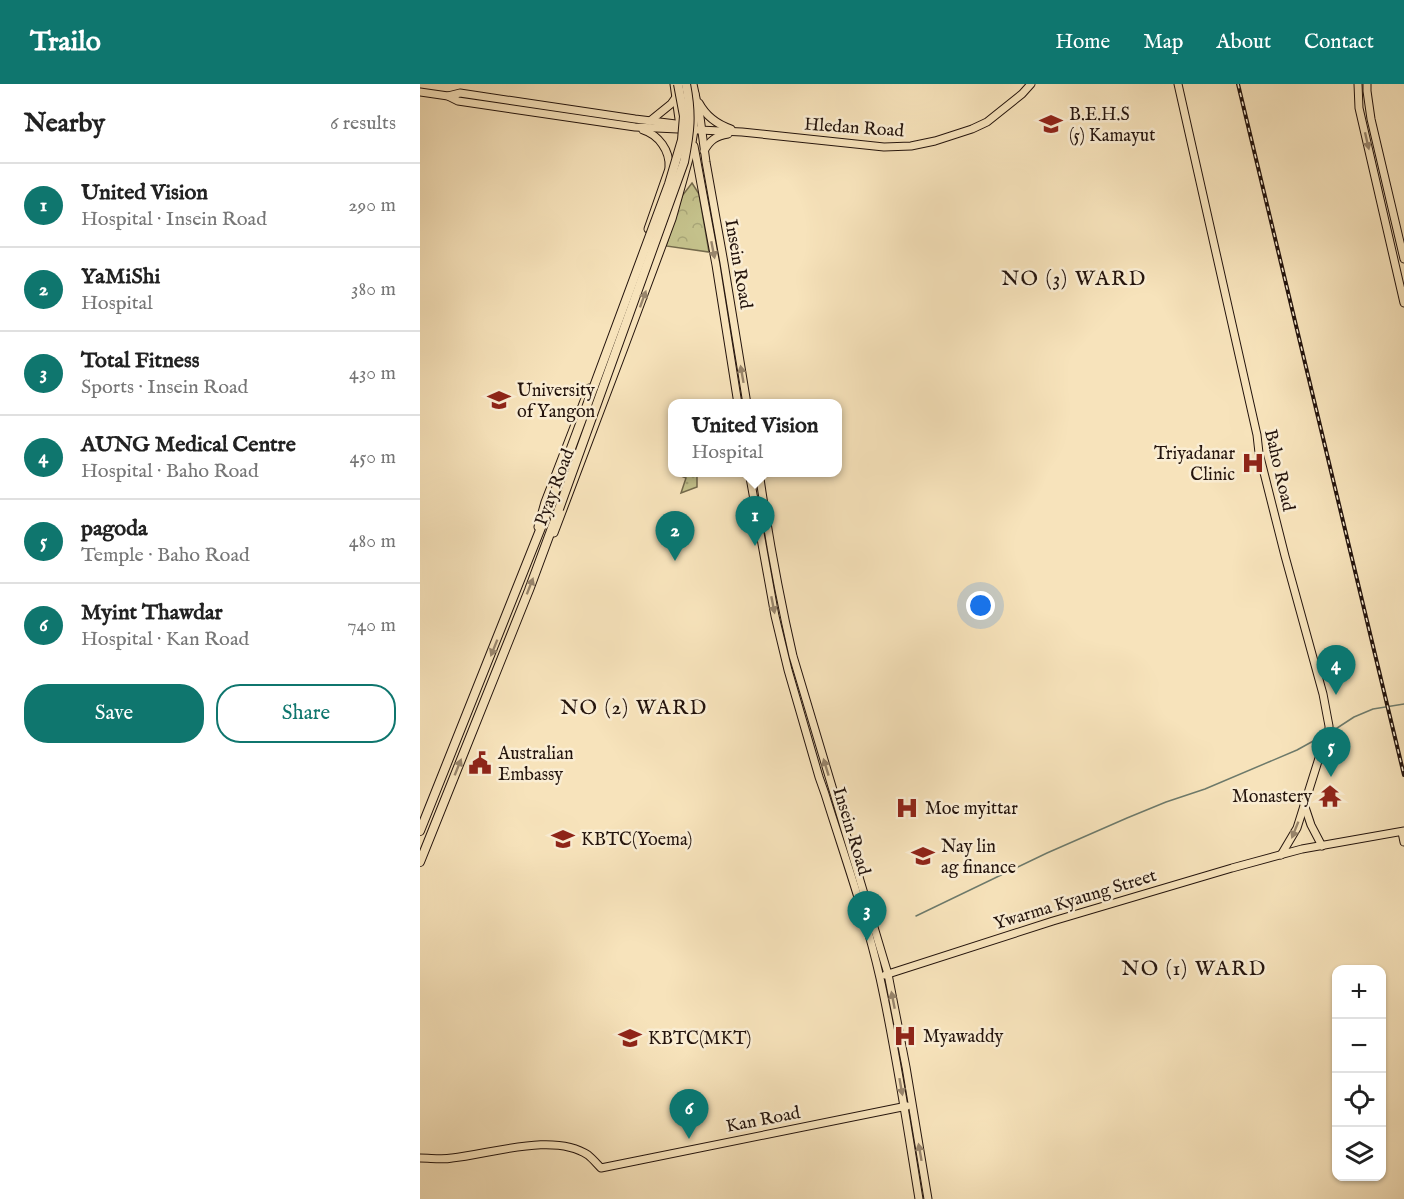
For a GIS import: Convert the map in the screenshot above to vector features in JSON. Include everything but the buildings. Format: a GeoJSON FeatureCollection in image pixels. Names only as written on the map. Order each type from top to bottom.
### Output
{"type":"FeatureCollection","features":[{"type":"Feature","properties":{"kind":"highway","name":"Pyay Road"},"geometry":{"type":"LineString","coordinates":[[420,831],[539,534],[669,184],[680,148],[684,116],[676,84]]}},
{"type":"Feature","properties":{"kind":"highway","name":"Pyay Road"},"geometry":{"type":"LineString","coordinates":[[420,862],[424,846],[545,547],[684,162],[691,116],[686,84]]}},
{"type":"Feature","properties":{"kind":"main road","name":"Pyay Road"},"geometry":{"type":"LineString","coordinates":[[539,534],[538,528],[545,502],[609,339],[669,171],[680,127],[676,84]]}},
{"type":"Feature","properties":{"kind":"main road","name":"Pyay Road"},"geometry":{"type":"LineString","coordinates":[[545,547],[549,546],[559,522],[662,246],[684,179],[700,117],[693,84]]}},
{"type":"Feature","properties":{"kind":"main road","name":"Hledan Road"},"geometry":{"type":"LineString","coordinates":[[680,127],[884,147],[911,146],[959,134],[987,122],[1031,84]]}},
{"type":"Feature","properties":{"kind":"main road","name":"Baho Road"},"geometry":{"type":"LineString","coordinates":[[1178,84],[1259,453],[1323,694],[1329,726],[1329,738],[1319,758],[1297,828],[1281,855]]}},
{"type":"Feature","properties":{"kind":"main road"},"geometry":{"type":"LineString","coordinates":[[1358,84],[1359,108],[1404,303]]}},
{"type":"Feature","properties":{"kind":"main road"},"geometry":{"type":"LineString","coordinates":[[1367,84],[1371,119],[1404,259]]}},
{"type":"Feature","properties":{"kind":"main road"},"geometry":{"type":"LineString","coordinates":[[420,92],[448,96],[459,101],[635,128],[648,132],[663,145],[669,158],[669,171]]}},
{"type":"Feature","properties":{"kind":"main road"},"geometry":{"type":"LineString","coordinates":[[448,96],[460,93],[680,127]]}},
{"type":"Feature","properties":{"kind":"main road"},"geometry":{"type":"LineString","coordinates":[[695,94],[709,117],[721,125],[742,132]]}},
{"type":"Feature","properties":{"kind":"main road","name":"Pyay Road"},"geometry":{"type":"LineString","coordinates":[[676,97],[697,130]]}},
{"type":"Feature","properties":{"kind":"main road"},"geometry":{"type":"LineString","coordinates":[[650,121],[676,97]]}},
{"type":"Feature","properties":{"kind":"main road"},"geometry":{"type":"LineString","coordinates":[[635,128],[680,127]]}},
{"type":"Feature","properties":{"kind":"main road","name":"Insein Road"},"geometry":{"type":"LineString","coordinates":[[697,130],[704,151],[746,399]]}},
{"type":"Feature","properties":{"kind":"main road","name":"Insein Road"},"geometry":{"type":"LineString","coordinates":[[697,130],[694,145],[737,399]]}},
{"type":"Feature","properties":{"kind":"main road"},"geometry":{"type":"LineString","coordinates":[[704,151],[717,136],[742,132]]}},
{"type":"Feature","properties":{"kind":"main road"},"geometry":{"type":"LineString","coordinates":[[684,179],[699,178]]}},
{"type":"Feature","properties":{"kind":"main road"},"geometry":{"type":"LineString","coordinates":[[649,227],[667,232]]}},
{"type":"Feature","properties":{"kind":"main road","name":"Insein Road"},"geometry":{"type":"LineString","coordinates":[[750,477],[775,616],[788,670],[880,977],[928,1199]]}},
{"type":"Feature","properties":{"kind":"main road","name":"Insein Road"},"geometry":{"type":"LineString","coordinates":[[760,477],[772,556],[793,656],[888,974],[908,1105],[919,1199]]}},
{"type":"Feature","properties":{"kind":"main road"},"geometry":{"type":"LineString","coordinates":[[1304,802],[1311,825],[1322,846]]}},
{"type":"Feature","properties":{"kind":"main road"},"geometry":{"type":"LineString","coordinates":[[1403,831],[1404,842]]}},
{"type":"Feature","properties":{"kind":"main road","name":"Ywarma Kyaung Street"},"geometry":{"type":"LineString","coordinates":[[880,977],[1053,921],[1281,855],[1403,831]]}},
{"type":"Feature","properties":{"kind":"main road","name":"Kan Road"},"geometry":{"type":"LineString","coordinates":[[420,1158],[450,1159],[532,1144],[554,1145],[588,1155],[602,1168],[908,1105]]}},
{"type":"Feature","properties":{"kind":"green space"},"geometry":{"type":"Polygon","coordinates":[[[692,183],[699,194],[709,252],[666,246],[682,196],[692,183]]]}},
{"type":"Feature","properties":{"kind":"green space"},"geometry":{"type":"Polygon","coordinates":[[[684,477],[697,477],[697,487],[681,493],[686,478],[684,477]]]}},
{"type":"Feature","properties":{"kind":"waterway"},"geometry":{"type":"LineString","coordinates":[[1331,732],[1354,717],[1373,709],[1404,704]]}},
{"type":"Feature","properties":{"kind":"waterway"},"geometry":{"type":"LineString","coordinates":[[916,916],[1047,853],[1127,818],[1205,789],[1297,750],[1326,734]]}},
{"type":"Feature","properties":{"kind":"railway"},"geometry":{"type":"LineString","coordinates":[[1238,84],[1404,775]]}},
{"type":"Feature","properties":{"kind":"place","name":"B.E.H.S (5) Kamayut"},"geometry":{"type":"Point","coordinates":[1051,124]}},
{"type":"Feature","properties":{"kind":"place","name":"University of Yangon"},"geometry":{"type":"Point","coordinates":[499,400]}},
{"type":"Feature","properties":{"kind":"place","name":"Triyadanar Clinic"},"geometry":{"type":"Point","coordinates":[1253,463]}},
{"type":"Feature","properties":{"kind":"place","name":"United Vision"},"geometry":{"type":"Point","coordinates":[755,546]}},
{"type":"Feature","properties":{"kind":"place","name":"YaMiShi"},"geometry":{"type":"Point","coordinates":[675,561]}},
{"type":"Feature","properties":{"kind":"place","name":"AUNG Medical Centre"},"geometry":{"type":"Point","coordinates":[1336,695]}},
{"type":"Feature","properties":{"kind":"place","name":"Australian Embassy"},"geometry":{"type":"Point","coordinates":[480,763]}},
{"type":"Feature","properties":{"kind":"place","name":"pagoda"},"geometry":{"type":"Point","coordinates":[1331,777]}},
{"type":"Feature","properties":{"kind":"place","name":"Monastery"},"geometry":{"type":"Point","coordinates":[1330,796]}},
{"type":"Feature","properties":{"kind":"place","name":"Moe myittar"},"geometry":{"type":"Point","coordinates":[907,808]}},
{"type":"Feature","properties":{"kind":"place","name":"KBTC(Yoema)"},"geometry":{"type":"Point","coordinates":[563,839]}},
{"type":"Feature","properties":{"kind":"place","name":"Nay lin ag finance"},"geometry":{"type":"Point","coordinates":[923,856]}},
{"type":"Feature","properties":{"kind":"place","name":"Total Fitness"},"geometry":{"type":"Point","coordinates":[867,941]}},
{"type":"Feature","properties":{"kind":"place","name":"Myawaddy"},"geometry":{"type":"Point","coordinates":[905,1036]}},
{"type":"Feature","properties":{"kind":"place","name":"KBTC(MKT)"},"geometry":{"type":"Point","coordinates":[630,1038]}},
{"type":"Feature","properties":{"kind":"place","name":"Myint Thawdar"},"geometry":{"type":"Point","coordinates":[689,1139]}},
{"type":"Feature","properties":{"kind":"district","name":"NO (3) WARD"},"geometry":{"type":"Point","coordinates":[1074,278]}},
{"type":"Feature","properties":{"kind":"district","name":"NO (2) WARD"},"geometry":{"type":"Point","coordinates":[634,707]}},
{"type":"Feature","properties":{"kind":"district","name":"NO (1) WARD"},"geometry":{"type":"Point","coordinates":[1194,968]}}]}
